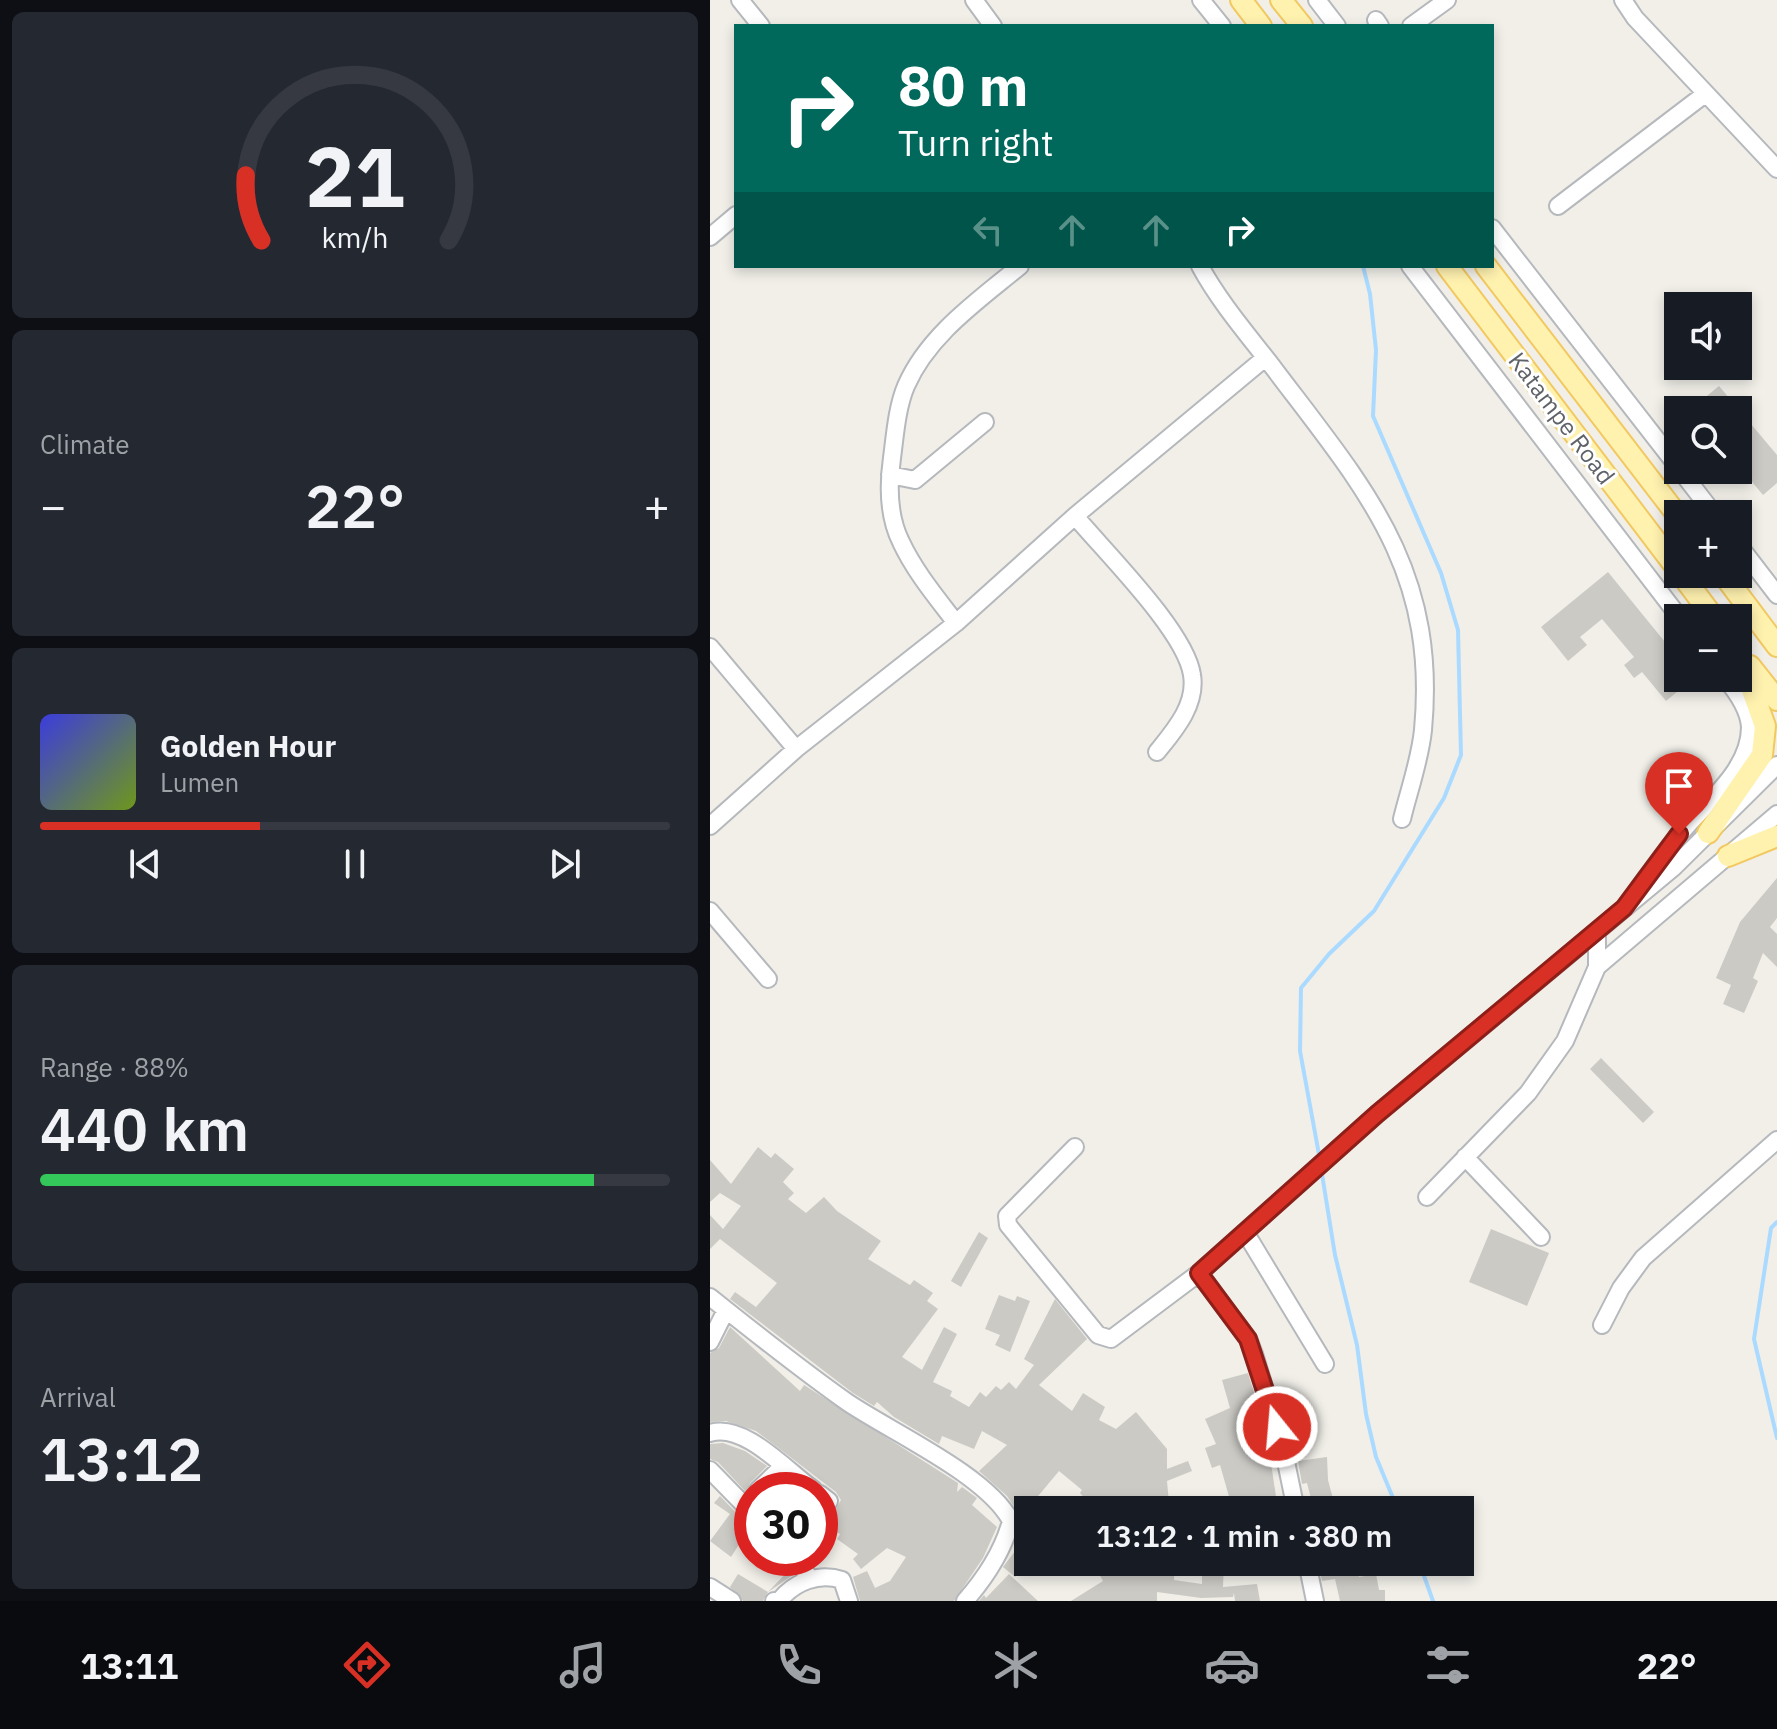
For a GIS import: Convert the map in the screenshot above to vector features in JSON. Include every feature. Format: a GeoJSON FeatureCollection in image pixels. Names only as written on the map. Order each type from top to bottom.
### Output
{"type":"FeatureCollection","features":[{"type":"Feature","properties":{"kind":"main road"},"geometry":{"type":"LineString","coordinates":[[1241,0],[1259,24]]}},
{"type":"Feature","properties":{"kind":"main road"},"geometry":{"type":"LineString","coordinates":[[1281,0],[1300,24]]}},
{"type":"Feature","properties":{"kind":"main road","name":"Katampe Road"},"geometry":{"type":"LineString","coordinates":[[1449,268],[1664,551]]}},
{"type":"Feature","properties":{"kind":"main road","name":"Katampe Road"},"geometry":{"type":"LineString","coordinates":[[1488,268],[1666,500]]}},
{"type":"Feature","properties":{"kind":"main road"},"geometry":{"type":"LineString","coordinates":[[1734,588],[1777,646]]}},
{"type":"Feature","properties":{"kind":"main road"},"geometry":{"type":"LineString","coordinates":[[1752,668],[1777,700]]}},
{"type":"Feature","properties":{"kind":"main road"},"geometry":{"type":"LineString","coordinates":[[1708,833],[1762,755],[1765,726],[1752,689]]}},
{"type":"Feature","properties":{"kind":"main road"},"geometry":{"type":"LineString","coordinates":[[1728,856],[1777,836]]}},
{"type":"Feature","properties":{"kind":"street"},"geometry":{"type":"LineString","coordinates":[[740,0],[759,24]]}},
{"type":"Feature","properties":{"kind":"street"},"geometry":{"type":"LineString","coordinates":[[974,0],[992,24]]}},
{"type":"Feature","properties":{"kind":"street"},"geometry":{"type":"LineString","coordinates":[[1201,0],[1220,24]]}},
{"type":"Feature","properties":{"kind":"street"},"geometry":{"type":"LineString","coordinates":[[1317,0],[1335,24]]}},
{"type":"Feature","properties":{"kind":"street"},"geometry":{"type":"LineString","coordinates":[[1414,24],[1447,0]]}},
{"type":"Feature","properties":{"kind":"street"},"geometry":{"type":"LineString","coordinates":[[1623,0],[1705,94],[1777,169]]}},
{"type":"Feature","properties":{"kind":"street"},"geometry":{"type":"LineString","coordinates":[[1558,206],[1705,94]]}},
{"type":"Feature","properties":{"kind":"street"},"geometry":{"type":"LineString","coordinates":[[710,225],[734,216]]}},
{"type":"Feature","properties":{"kind":"street"},"geometry":{"type":"LineString","coordinates":[[710,237],[734,216]]}},
{"type":"Feature","properties":{"kind":"street"},"geometry":{"type":"LineString","coordinates":[[1494,231],[1664,449]]}},
{"type":"Feature","properties":{"kind":"street"},"geometry":{"type":"LineString","coordinates":[[956,623],[900,541],[891,510],[890,475],[906,386],[924,356],[956,319],[1018,268]]}},
{"type":"Feature","properties":{"kind":"street"},"geometry":{"type":"LineString","coordinates":[[1201,268],[1265,358],[1359,481],[1396,544],[1417,607],[1424,675],[1423,732],[1402,819]]}},
{"type":"Feature","properties":{"kind":"street"},"geometry":{"type":"LineString","coordinates":[[1412,268],[1669,604]]}},
{"type":"Feature","properties":{"kind":"street"},"geometry":{"type":"LineString","coordinates":[[710,826],[796,749],[956,623],[1075,516],[1265,358]]}},
{"type":"Feature","properties":{"kind":"street"},"geometry":{"type":"LineString","coordinates":[[890,475],[915,480],[985,422]]}},
{"type":"Feature","properties":{"kind":"street"},"geometry":{"type":"LineString","coordinates":[[1691,484],[1703,500]]}},
{"type":"Feature","properties":{"kind":"street"},"geometry":{"type":"LineString","coordinates":[[1075,516],[1183,646],[1193,678],[1184,719],[1157,752]]}},
{"type":"Feature","properties":{"kind":"street"},"geometry":{"type":"LineString","coordinates":[[1752,562],[1777,595]]}},
{"type":"Feature","properties":{"kind":"street"},"geometry":{"type":"LineString","coordinates":[[710,647],[796,749]]}},
{"type":"Feature","properties":{"kind":"street"},"geometry":{"type":"LineString","coordinates":[[1624,908],[1679,834],[1726,783],[1747,748],[1750,724],[1736,692]]}},
{"type":"Feature","properties":{"kind":"street"},"geometry":{"type":"LineString","coordinates":[[1075,1147],[1007,1216],[1008,1225],[1098,1335],[1111,1339],[1199,1273],[1389,1104],[1624,908],[1708,833],[1777,765]]}},
{"type":"Feature","properties":{"kind":"street"},"geometry":{"type":"LineString","coordinates":[[1597,967],[1777,814]]}},
{"type":"Feature","properties":{"kind":"street"},"geometry":{"type":"LineString","coordinates":[[710,911],[768,979]]}},
{"type":"Feature","properties":{"kind":"street"},"geometry":{"type":"LineString","coordinates":[[1427,1197],[1528,1093],[1565,1041],[1597,967],[1597,931]]}},
{"type":"Feature","properties":{"kind":"street"},"geometry":{"type":"LineString","coordinates":[[1602,1325],[1621,1288],[1643,1258],[1777,1140]]}},
{"type":"Feature","properties":{"kind":"street"},"geometry":{"type":"LineString","coordinates":[[1465,1157],[1541,1237]]}},
{"type":"Feature","properties":{"kind":"street"},"geometry":{"type":"LineString","coordinates":[[1245,1232],[1325,1364]]}},
{"type":"Feature","properties":{"kind":"street"},"geometry":{"type":"LineString","coordinates":[[1199,1273],[1248,1339],[1284,1452],[1293,1496]]}},
{"type":"Feature","properties":{"kind":"street"},"geometry":{"type":"LineString","coordinates":[[710,1297],[850,1404],[971,1481],[1004,1507],[1011,1521],[1006,1540],[981,1582],[965,1601]]}},
{"type":"Feature","properties":{"kind":"street"},"geometry":{"type":"LineString","coordinates":[[710,1342],[726,1310]]}},
{"type":"Feature","properties":{"kind":"street"},"geometry":{"type":"LineString","coordinates":[[710,1433],[723,1429],[744,1435],[789,1472]]}},
{"type":"Feature","properties":{"kind":"street"},"geometry":{"type":"LineString","coordinates":[[777,1472],[782,1467]]}},
{"type":"Feature","properties":{"kind":"street"},"geometry":{"type":"LineString","coordinates":[[710,1470],[734,1492]]}},
{"type":"Feature","properties":{"kind":"street"},"geometry":{"type":"LineString","coordinates":[[774,1601],[779,1601],[788,1590],[828,1575],[842,1580],[849,1601]]}},
{"type":"Feature","properties":{"kind":"street"},"geometry":{"type":"LineString","coordinates":[[1310,1576],[1315,1601]]}},
{"type":"Feature","properties":{"kind":"street"},"geometry":{"type":"LineString","coordinates":[[710,1587],[732,1601]]}},
{"type":"Feature","properties":{"kind":"building"},"geometry":{"type":"Polygon","coordinates":[[[1719,386],[1727,396],[1707,396],[1719,386]]]}},
{"type":"Feature","properties":{"kind":"building"},"geometry":{"type":"Polygon","coordinates":[[[1752,425],[1777,455],[1777,483],[1763,495],[1752,482],[1752,425]]]}},
{"type":"Feature","properties":{"kind":"building"},"geometry":{"type":"Polygon","coordinates":[[[1608,572],[1664,641],[1664,692],[1677,692],[1666,701],[1642,672],[1634,678],[1624,665],[1634,657],[1602,619],[1580,637],[1587,645],[1568,661],[1541,627],[1608,572]]]}},
{"type":"Feature","properties":{"kind":"building"},"geometry":{"type":"Polygon","coordinates":[[[1777,878],[1777,918],[1770,927],[1777,934],[1777,967],[1763,953],[1753,978],[1758,981],[1744,1013],[1723,1004],[1731,985],[1716,978],[1740,922],[1777,878]]]}},
{"type":"Feature","properties":{"kind":"building"},"geometry":{"type":"Polygon","coordinates":[[[1601,1058],[1654,1112],[1643,1123],[1590,1069],[1601,1058]]]}},
{"type":"Feature","properties":{"kind":"building"},"geometry":{"type":"Polygon","coordinates":[[[758,1147],[771,1158],[775,1153],[794,1169],[783,1182],[794,1193],[788,1199],[806,1213],[824,1197],[837,1211],[881,1241],[868,1259],[910,1285],[914,1280],[933,1293],[927,1301],[938,1309],[902,1357],[922,1370],[944,1327],[957,1334],[933,1382],[952,1391],[950,1396],[969,1407],[980,1392],[986,1397],[996,1386],[1001,1390],[1009,1382],[1016,1389],[1034,1365],[1024,1359],[1055,1299],[1087,1339],[1039,1385],[1072,1411],[1083,1393],[1105,1407],[1099,1420],[1116,1429],[1136,1412],[1167,1449],[1167,1469],[1188,1461],[1192,1471],[1167,1481],[1168,1496],[1083,1496],[1082,1490],[1059,1471],[1038,1496],[1014,1496],[1014,1506],[979,1471],[1007,1445],[982,1431],[974,1449],[942,1436],[939,1444],[894,1417],[877,1402],[874,1406],[853,1393],[730,1299],[735,1292],[756,1307],[777,1283],[720,1239],[710,1249],[710,1215],[723,1229],[741,1206],[720,1193],[710,1202],[710,1160],[731,1184],[758,1147]]]}},
{"type":"Feature","properties":{"kind":"building"},"geometry":{"type":"Polygon","coordinates":[[[1491,1229],[1549,1253],[1527,1306],[1469,1282],[1491,1229]]]}},
{"type":"Feature","properties":{"kind":"building"},"geometry":{"type":"Polygon","coordinates":[[[979,1232],[988,1238],[961,1287],[951,1281],[979,1232]]]}},
{"type":"Feature","properties":{"kind":"building"},"geometry":{"type":"Polygon","coordinates":[[[999,1295],[1015,1301],[1017,1296],[1030,1301],[1010,1352],[995,1345],[1000,1335],[985,1329],[999,1295]]]}},
{"type":"Feature","properties":{"kind":"building"},"geometry":{"type":"Polygon","coordinates":[[[730,1327],[800,1391],[804,1385],[958,1483],[957,1492],[962,1487],[977,1498],[972,1505],[997,1527],[983,1558],[954,1601],[860,1601],[853,1577],[867,1571],[875,1588],[890,1581],[906,1557],[887,1548],[861,1569],[853,1559],[858,1554],[838,1540],[838,1505],[841,1500],[838,1495],[838,1472],[810,1472],[756,1431],[726,1421],[710,1422],[710,1353],[719,1348],[730,1327]]]}},
{"type":"Feature","properties":{"kind":"building"},"geometry":{"type":"Polygon","coordinates":[[[1248,1373],[1275,1462],[1271,1463],[1276,1496],[1229,1496],[1220,1465],[1212,1468],[1205,1448],[1216,1444],[1205,1419],[1230,1408],[1222,1380],[1248,1373]]]}},
{"type":"Feature","properties":{"kind":"building"},"geometry":{"type":"Polygon","coordinates":[[[723,1443],[745,1451],[767,1466],[761,1472],[734,1472],[734,1479],[718,1462],[710,1459],[710,1444],[723,1443]]]}},
{"type":"Feature","properties":{"kind":"building"},"geometry":{"type":"Polygon","coordinates":[[[1327,1457],[1332,1496],[1310,1496],[1307,1483],[1302,1484],[1298,1461],[1327,1457]]]}},
{"type":"Feature","properties":{"kind":"building"},"geometry":{"type":"Polygon","coordinates":[[[720,1496],[734,1511],[734,1552],[731,1557],[710,1541],[730,1514],[714,1503],[720,1496]]]}},
{"type":"Feature","properties":{"kind":"building"},"geometry":{"type":"Polygon","coordinates":[[[1014,1553],[1016,1576],[1015,1577],[1003,1567],[1014,1553]]]}},
{"type":"Feature","properties":{"kind":"building"},"geometry":{"type":"Polygon","coordinates":[[[1009,1574],[1038,1601],[979,1601],[984,1595],[986,1598],[1009,1574]]]}},
{"type":"Feature","properties":{"kind":"building"},"geometry":{"type":"Polygon","coordinates":[[[737,1576],[768,1592],[763,1601],[743,1601],[730,1587],[737,1576]]]}},
{"type":"Feature","properties":{"kind":"building"},"geometry":{"type":"Polygon","coordinates":[[[783,1576],[792,1576],[768,1592],[783,1576]]]}},
{"type":"Feature","properties":{"kind":"building"},"geometry":{"type":"Polygon","coordinates":[[[1100,1576],[1174,1576],[1174,1580],[1202,1584],[1202,1576],[1223,1576],[1223,1587],[1257,1584],[1260,1601],[1235,1601],[1234,1593],[1233,1597],[1201,1598],[1157,1592],[1157,1601],[1071,1601],[1103,1581],[1100,1576]]]}},
{"type":"Feature","properties":{"kind":"building"},"geometry":{"type":"Polygon","coordinates":[[[1321,1576],[1376,1576],[1379,1590],[1385,1590],[1385,1601],[1340,1601],[1335,1579],[1322,1581],[1321,1576]]]}},
{"type":"Feature","properties":{"kind":"waterway"},"geometry":{"type":"LineString","coordinates":[[1320,1160],[1300,1051],[1301,988],[1329,954],[1374,911],[1444,798],[1461,755],[1458,630],[1441,573],[1373,416],[1376,350],[1370,294],[1364,268]]}},
{"type":"Feature","properties":{"kind":"waterway"},"geometry":{"type":"LineString","coordinates":[[1321,1168],[1335,1255],[1357,1345],[1366,1414],[1376,1457],[1392,1496]]}},
{"type":"Feature","properties":{"kind":"waterway"},"geometry":{"type":"LineString","coordinates":[[1777,1222],[1771,1228],[1754,1339],[1777,1438]]}},
{"type":"Feature","properties":{"kind":"waterway"},"geometry":{"type":"LineString","coordinates":[[1424,1576],[1433,1601]]}},
{"type":"Feature","properties":{"kind":"route"},"geometry":{"type":"LineString","coordinates":[[1277,1427],[1248,1339],[1199,1273],[1377,1114],[1624,908],[1679,834]]}}]}
